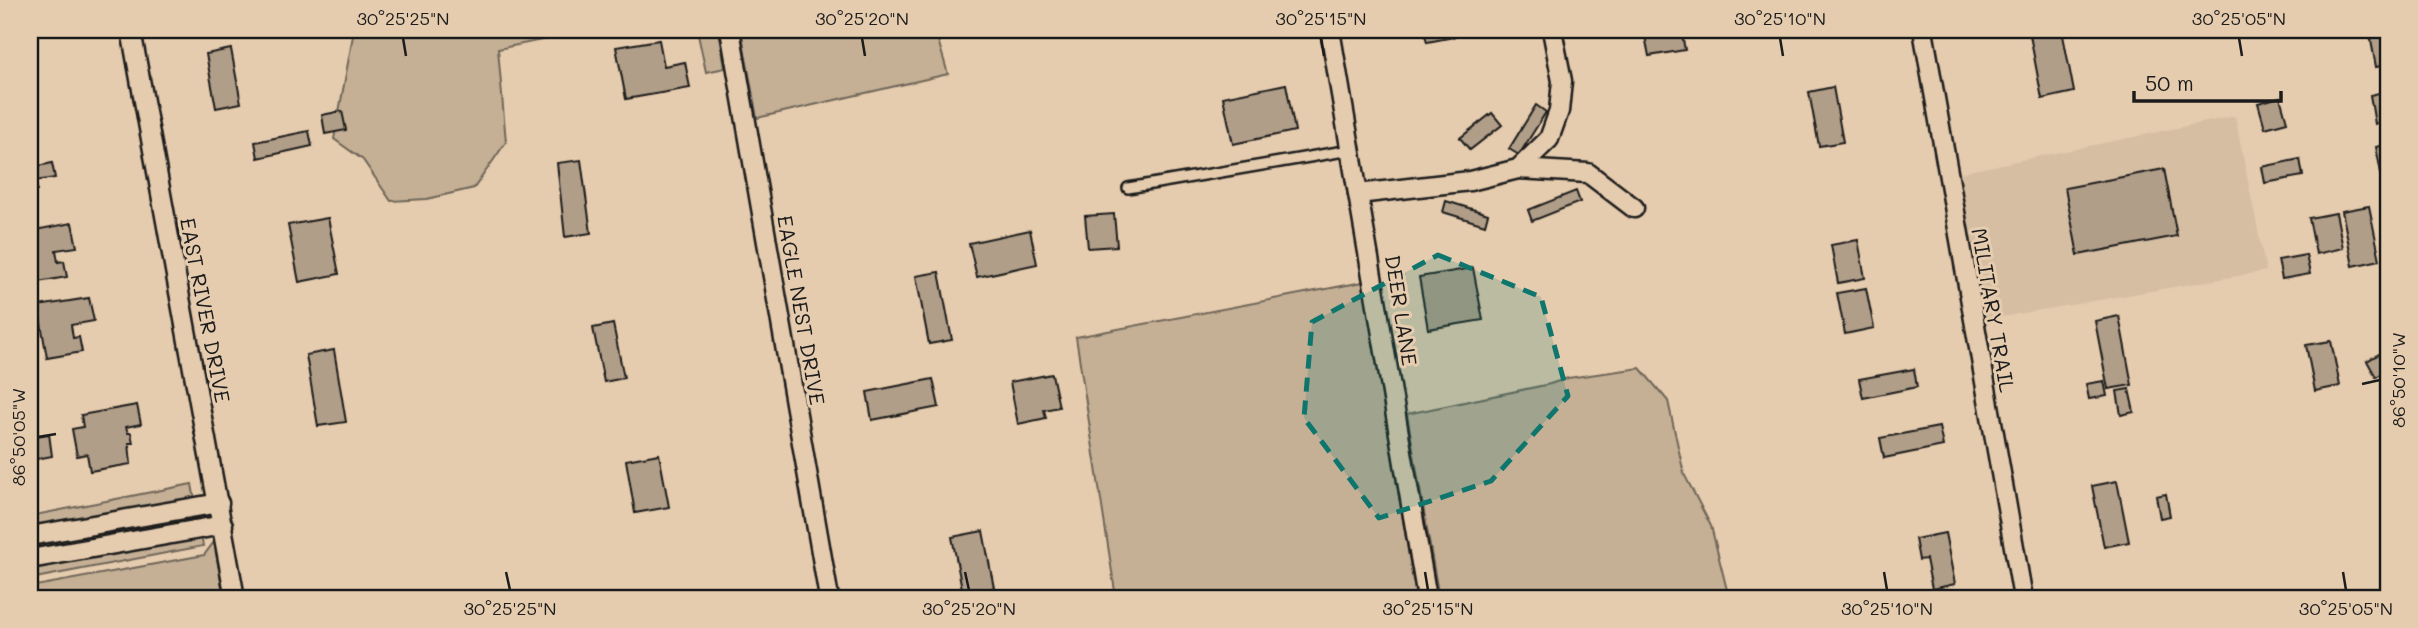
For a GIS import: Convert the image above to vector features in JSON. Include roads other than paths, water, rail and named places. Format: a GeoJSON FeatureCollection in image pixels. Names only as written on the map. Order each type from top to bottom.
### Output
{"type":"FeatureCollection","features":[{"type":"Feature","properties":{"kind":"street","name":"EAST RIVER DRIVE"},"geometry":{"type":"LineString","coordinates":[[131,30],[236,598]]}},
{"type":"Feature","properties":{"kind":"street","name":"EAGLE NEST DRIVE"},"geometry":{"type":"LineString","coordinates":[[730,30],[829,598]]}},
{"type":"Feature","properties":{"kind":"street","name":"DEER LANE"},"geometry":{"type":"LineString","coordinates":[[1330,30],[1427,598]]}},
{"type":"Feature","properties":{"kind":"street"},"geometry":{"type":"LineString","coordinates":[[1518,169],[1549,139],[1559,111],[1562,81],[1552,30]]}},
{"type":"Feature","properties":{"kind":"street","name":"MILITARY TRAIL"},"geometry":{"type":"LineString","coordinates":[[1923,30],[2023,598]]}},
{"type":"Feature","properties":{"kind":"street"},"geometry":{"type":"LineString","coordinates":[[1358,194],[1469,181],[1518,169],[1588,173],[1634,208]]}},
{"type":"Feature","properties":{"kind":"street"},"geometry":{"type":"LineString","coordinates":[[30,536],[219,503]]}},
{"type":"Feature","properties":{"kind":"street"},"geometry":{"type":"LineString","coordinates":[[30,559],[223,525]]}},
{"type":"Feature","properties":{"kind":"lane"},"geometry":{"type":"LineString","coordinates":[[1128,188],[1350,150]]}}]}
